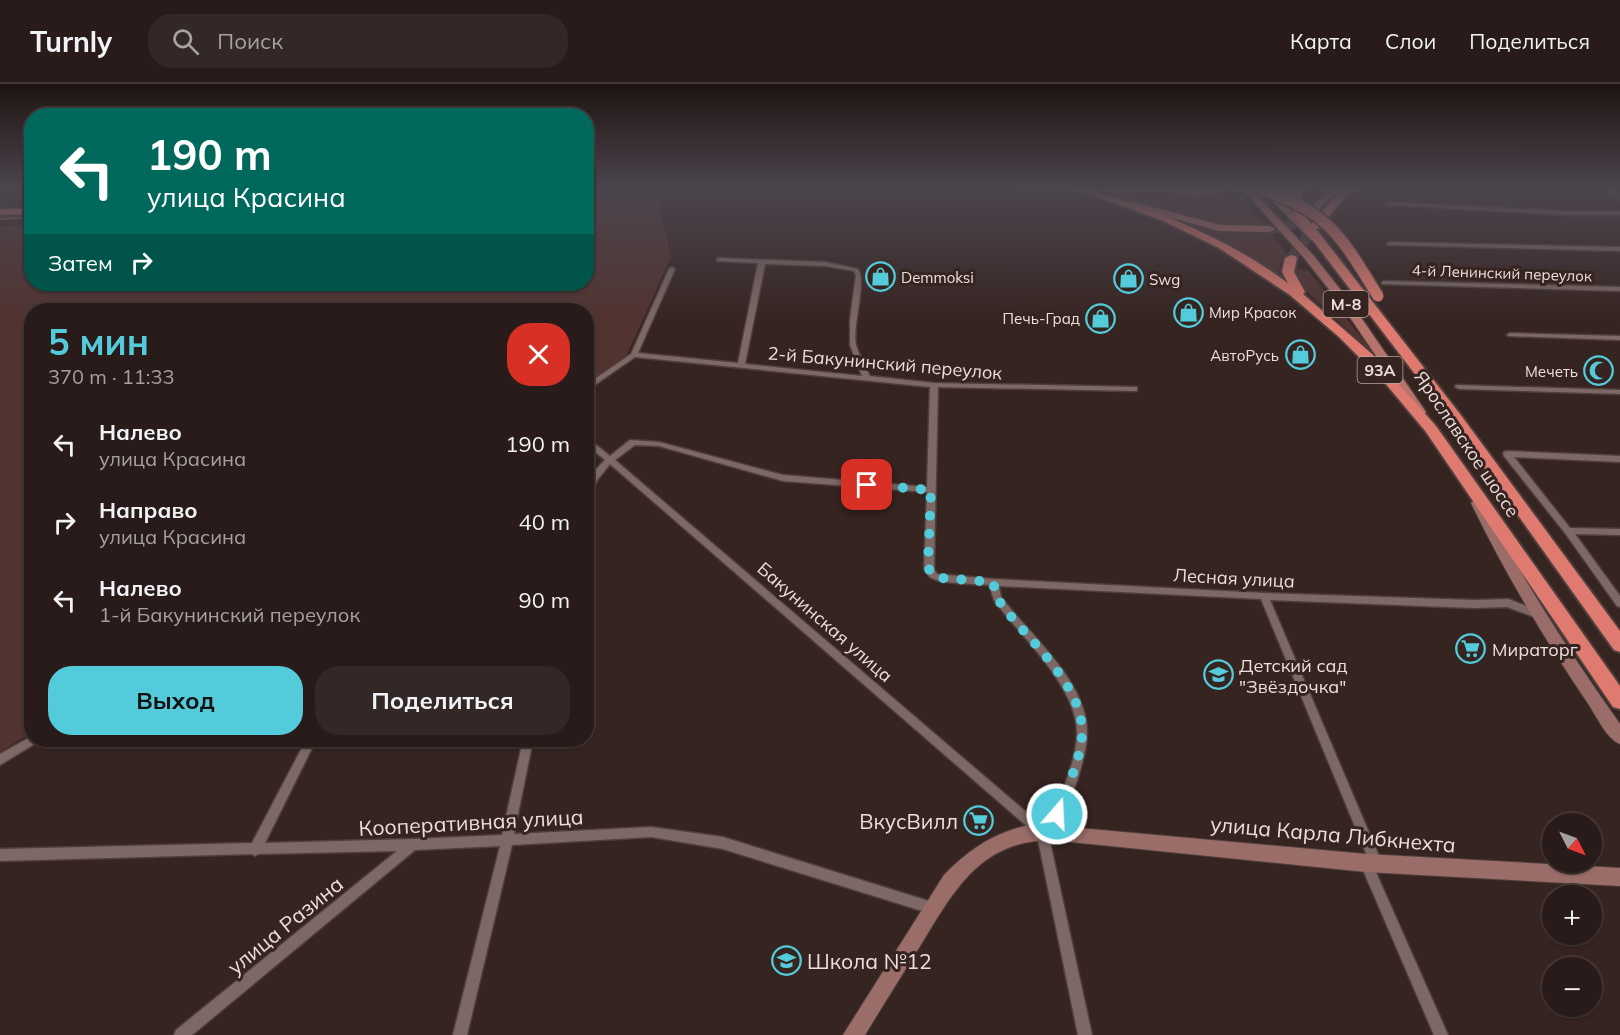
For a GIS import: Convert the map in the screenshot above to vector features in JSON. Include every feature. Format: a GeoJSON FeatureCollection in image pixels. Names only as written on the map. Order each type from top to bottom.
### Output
{"type":"FeatureCollection","features":[{"type":"Feature","properties":{"kind":"highway","name":"93A"},"geometry":{"type":"LineString","coordinates":[[1201,234],[1260,268],[1322,316]]}},
{"type":"Feature","properties":{"kind":"highway"},"geometry":{"type":"LineString","coordinates":[[1314,234],[1332,258]]}},
{"type":"Feature","properties":{"kind":"highway"},"geometry":{"type":"LineString","coordinates":[[1337,234],[1455,417]]}},
{"type":"Feature","properties":{"kind":"highway","name":"93A"},"geometry":{"type":"LineString","coordinates":[[1291,258],[1288,264],[1290,278],[1296,288],[1322,316],[1389,379],[1432,430]]}},
{"type":"Feature","properties":{"kind":"highway","name":"Ярославское шоссе"},"geometry":{"type":"LineString","coordinates":[[1332,258],[1455,417],[1620,645]]}},
{"type":"Feature","properties":{"kind":"highway","name":"Ярославское шоссе"},"geometry":{"type":"LineString","coordinates":[[1432,430],[1471,490],[1620,701]]}},
{"type":"Feature","properties":{"kind":"main road","name":"Ярославское шоссе"},"geometry":{"type":"LineString","coordinates":[[1288,234],[1347,305],[1432,430]]}},
{"type":"Feature","properties":{"kind":"main road","name":"Ярославское шоссе"},"geometry":{"type":"LineString","coordinates":[[1308,234],[1332,258]]}},
{"type":"Feature","properties":{"kind":"street"},"geometry":{"type":"LineString","coordinates":[[1390,244],[1620,249]]}},
{"type":"Feature","properties":{"kind":"street"},"geometry":{"type":"LineString","coordinates":[[719,260],[825,264],[856,270],[859,275],[853,319],[853,345],[867,379]]}},
{"type":"Feature","properties":{"kind":"street"},"geometry":{"type":"LineString","coordinates":[[741,365],[762,261]]}},
{"type":"Feature","properties":{"kind":"street"},"geometry":{"type":"LineString","coordinates":[[594,383],[634,354],[672,269]]}},
{"type":"Feature","properties":{"kind":"street","name":"4-й Ленинский переулок"},"geometry":{"type":"LineString","coordinates":[[1384,283],[1620,289]]}},
{"type":"Feature","properties":{"kind":"street"},"geometry":{"type":"LineString","coordinates":[[1510,335],[1620,338]]}},
{"type":"Feature","properties":{"kind":"street","name":"2-й Бакунинский переулок"},"geometry":{"type":"LineString","coordinates":[[634,354],[934,385],[1134,389]]}},
{"type":"Feature","properties":{"kind":"street"},"geometry":{"type":"LineString","coordinates":[[594,476],[633,442],[642,441],[783,478],[931,490],[934,385]]}},
{"type":"Feature","properties":{"kind":"street"},"geometry":{"type":"LineString","coordinates":[[1459,387],[1620,392]]}},
{"type":"Feature","properties":{"kind":"street","name":"Бакунинская улица"},"geometry":{"type":"LineString","coordinates":[[594,445],[1046,832]]}},
{"type":"Feature","properties":{"kind":"street"},"geometry":{"type":"LineString","coordinates":[[1620,459],[1508,454],[1620,603]]}},
{"type":"Feature","properties":{"kind":"street","name":"Лесная улица"},"geometry":{"type":"LineString","coordinates":[[931,490],[928,563],[930,573],[941,578],[1264,596],[1474,604],[1509,603]]}},
{"type":"Feature","properties":{"kind":"street"},"geometry":{"type":"LineString","coordinates":[[1471,490],[1498,546],[1620,737]]}},
{"type":"Feature","properties":{"kind":"street"},"geometry":{"type":"LineString","coordinates":[[1568,531],[1620,532]]}},
{"type":"Feature","properties":{"kind":"street"},"geometry":{"type":"LineString","coordinates":[[993,582],[997,598],[1068,686],[1078,706],[1082,730],[1078,753],[1046,832],[1085,1035]]}},
{"type":"Feature","properties":{"kind":"street"},"geometry":{"type":"LineString","coordinates":[[1509,603],[1523,595],[1524,588]]}},
{"type":"Feature","properties":{"kind":"street"},"geometry":{"type":"LineString","coordinates":[[1264,596],[1441,1035]]}},
{"type":"Feature","properties":{"kind":"street"},"geometry":{"type":"LineString","coordinates":[[1509,603],[1542,616]]}},
{"type":"Feature","properties":{"kind":"street"},"geometry":{"type":"LineString","coordinates":[[0,760],[24,745]]}},
{"type":"Feature","properties":{"kind":"street"},"geometry":{"type":"LineString","coordinates":[[255,850],[307,747]]}},
{"type":"Feature","properties":{"kind":"street"},"geometry":{"type":"LineString","coordinates":[[460,1035],[507,840],[527,747]]}},
{"type":"Feature","properties":{"kind":"street","name":"Кооперативная улица"},"geometry":{"type":"LineString","coordinates":[[0,855],[413,845],[651,832],[723,843],[932,908]]}},
{"type":"Feature","properties":{"kind":"street","name":"улица Карла Либкнехта"},"geometry":{"type":"LineString","coordinates":[[853,1035],[950,881],[984,849],[1017,834],[1046,832],[1371,863],[1620,877]]}},
{"type":"Feature","properties":{"kind":"street","name":"улица Разина"},"geometry":{"type":"LineString","coordinates":[[181,1035],[413,845]]}},
{"type":"Feature","properties":{"kind":"shaded area"},"geometry":{"type":"Polygon","coordinates":[[[0,234],[24,234],[24,291],[594,291],[594,234],[666,234],[671,257],[627,355],[594,379],[594,303],[24,303],[24,737],[0,752],[0,234]]]}},
{"type":"Feature","properties":{"kind":"shaded area"},"geometry":{"type":"Polygon","coordinates":[[[1201,234],[1271,234],[1287,254],[1280,264],[1279,280],[1201,234]]]}},
{"type":"Feature","properties":{"kind":"shaded area"},"geometry":{"type":"Polygon","coordinates":[[[1295,269],[1308,270],[1376,356],[1303,288],[1296,278],[1295,269]]]}},
{"type":"Feature","properties":{"kind":"tunnel"},"geometry":{"type":"LineString","coordinates":[[1291,258],[1309,234]]}},
{"type":"Feature","properties":{"kind":"place","name":"Demmoksi"},"geometry":{"type":"Point","coordinates":[880,277]}},
{"type":"Feature","properties":{"kind":"place","name":"Swg"},"geometry":{"type":"Point","coordinates":[1128,279]}},
{"type":"Feature","properties":{"kind":"place","name":"Мир Красок"},"geometry":{"type":"Point","coordinates":[1188,312]}},
{"type":"Feature","properties":{"kind":"place","name":"Печь-Град"},"geometry":{"type":"Point","coordinates":[1101,318]}},
{"type":"Feature","properties":{"kind":"place","name":"АвтоРусь"},"geometry":{"type":"Point","coordinates":[1300,355]}},
{"type":"Feature","properties":{"kind":"place","name":"Мечеть"},"geometry":{"type":"Point","coordinates":[1599,371]}},
{"type":"Feature","properties":{"kind":"place","name":"Мираторг"},"geometry":{"type":"Point","coordinates":[1471,649]}},
{"type":"Feature","properties":{"kind":"place","name":"Детский сад \"Звёздочка\""},"geometry":{"type":"Point","coordinates":[1218,675]}},
{"type":"Feature","properties":{"kind":"place","name":"ВкусВилл"},"geometry":{"type":"Point","coordinates":[979,821]}},
{"type":"Feature","properties":{"kind":"place","name":"Школа №12"},"geometry":{"type":"Point","coordinates":[786,961]}},
{"type":"Feature","properties":{"kind":"route"},"geometry":{"type":"LineString","coordinates":[[867,485],[931,490],[928,563],[930,573],[941,578],[993,582],[997,598],[1004,608],[1068,686],[1078,706],[1082,739],[1057,814]]}}]}
